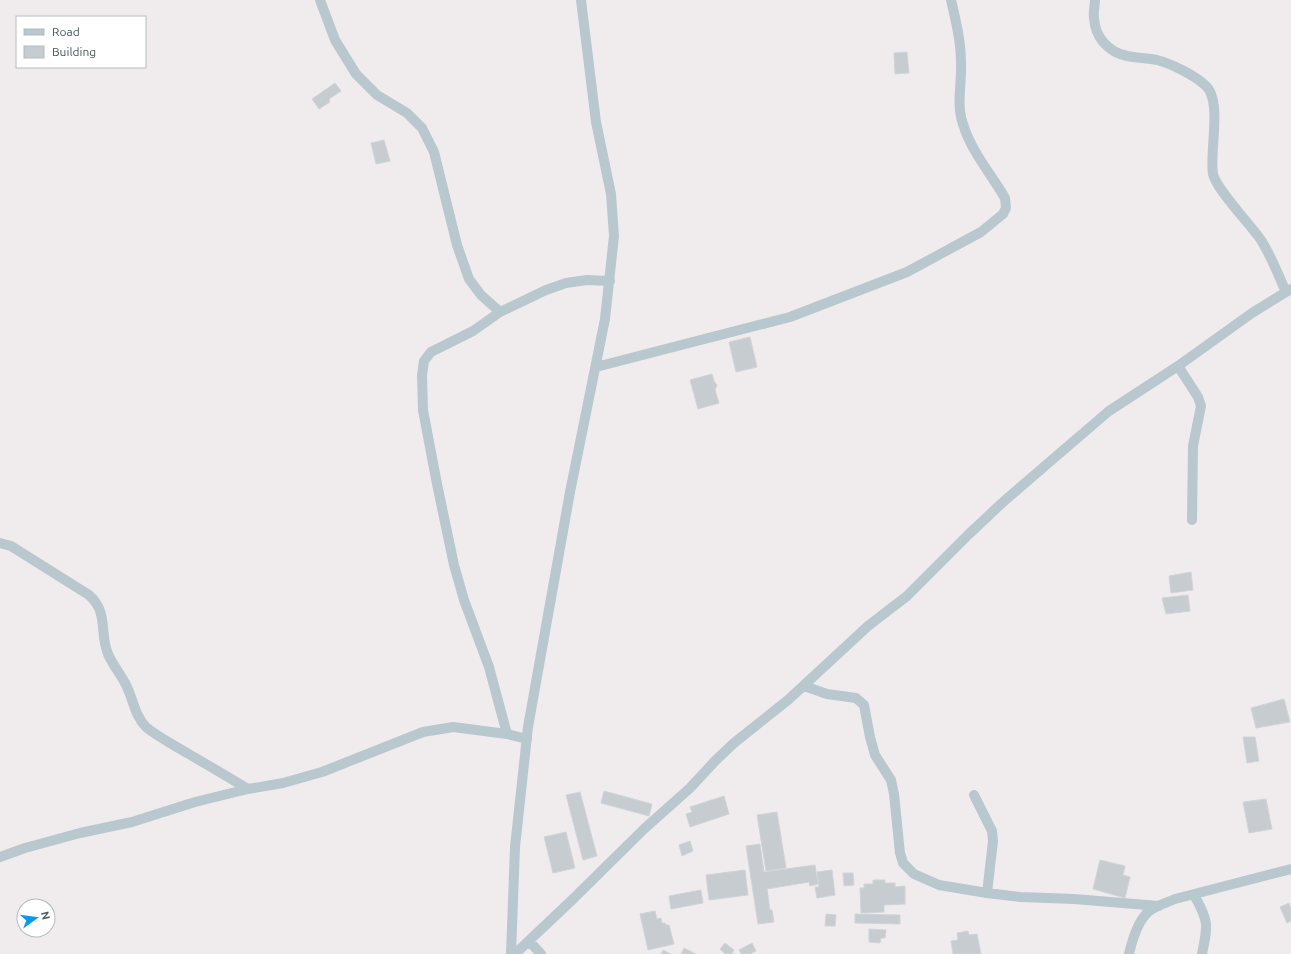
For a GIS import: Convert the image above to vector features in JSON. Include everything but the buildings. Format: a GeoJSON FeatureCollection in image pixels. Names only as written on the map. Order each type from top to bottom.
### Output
{"type":"FeatureCollection","features":[{"type":"Feature","properties":{"kind":"street"},"geometry":{"type":"LineString","coordinates":[[320,0],[335,40],[356,74],[377,96],[407,113],[422,128],[434,152],[457,245],[469,279],[481,294],[500,312]]}},
{"type":"Feature","properties":{"kind":"street"},"geometry":{"type":"LineString","coordinates":[[511,954],[515,847],[527,739],[570,492],[605,319],[614,236],[611,194],[596,122],[581,0]]}},
{"type":"Feature","properties":{"kind":"street"},"geometry":{"type":"LineString","coordinates":[[596,366],[790,317],[847,296],[906,272],[981,232],[1003,214],[1006,208],[1005,198],[967,136],[962,122],[960,107],[961,62],[959,35],[951,0]]}},
{"type":"Feature","properties":{"kind":"street"},"geometry":{"type":"LineString","coordinates":[[516,954],[644,829],[690,788],[720,756],[804,686],[868,626],[907,596],[969,534],[1053,459],[1109,412],[1178,366],[1224,332],[1288,290],[1261,240],[1222,191],[1213,175],[1212,161],[1215,118],[1212,98],[1206,86],[1182,70],[1157,60],[1125,56],[1110,50],[1101,40],[1096,31],[1093,17],[1095,0]]}},
{"type":"Feature","properties":{"kind":"street"},"geometry":{"type":"LineString","coordinates":[[507,734],[489,668],[464,600],[454,565],[423,410],[422,375],[424,361],[431,352],[473,331],[500,312],[546,290],[566,283],[587,280],[610,281]]}},
{"type":"Feature","properties":{"kind":"street"},"geometry":{"type":"LineString","coordinates":[[1178,366],[1198,397],[1201,406],[1193,446],[1192,520]]}},
{"type":"Feature","properties":{"kind":"street"},"geometry":{"type":"LineString","coordinates":[[0,543],[10,546],[89,595],[96,601],[103,621],[104,644],[108,655],[126,684],[137,714],[146,726],[167,741],[248,789]]}},
{"type":"Feature","properties":{"kind":"street"},"geometry":{"type":"LineString","coordinates":[[804,686],[828,694],[856,698],[864,705],[875,755],[891,780],[894,794],[900,853],[903,863],[914,874],[940,886],[987,893],[1020,897],[1074,899],[1159,906]]}},
{"type":"Feature","properties":{"kind":"street"},"geometry":{"type":"LineString","coordinates":[[0,857],[25,848],[80,833],[132,822],[195,802],[248,789],[283,783],[322,772],[423,732],[453,727],[507,734],[527,739]]}},
{"type":"Feature","properties":{"kind":"street"},"geometry":{"type":"LineString","coordinates":[[974,795],[992,831],[993,841],[987,893]]}},
{"type":"Feature","properties":{"kind":"street"},"geometry":{"type":"LineString","coordinates":[[1129,954],[1132,941],[1141,921],[1147,913],[1159,906],[1175,899],[1291,869]]}},
{"type":"Feature","properties":{"kind":"street"},"geometry":{"type":"LineString","coordinates":[[1194,895],[1204,912],[1207,926],[1202,954]]}},
{"type":"Feature","properties":{"kind":"street"},"geometry":{"type":"LineString","coordinates":[[529,941],[541,954]]}}]}
